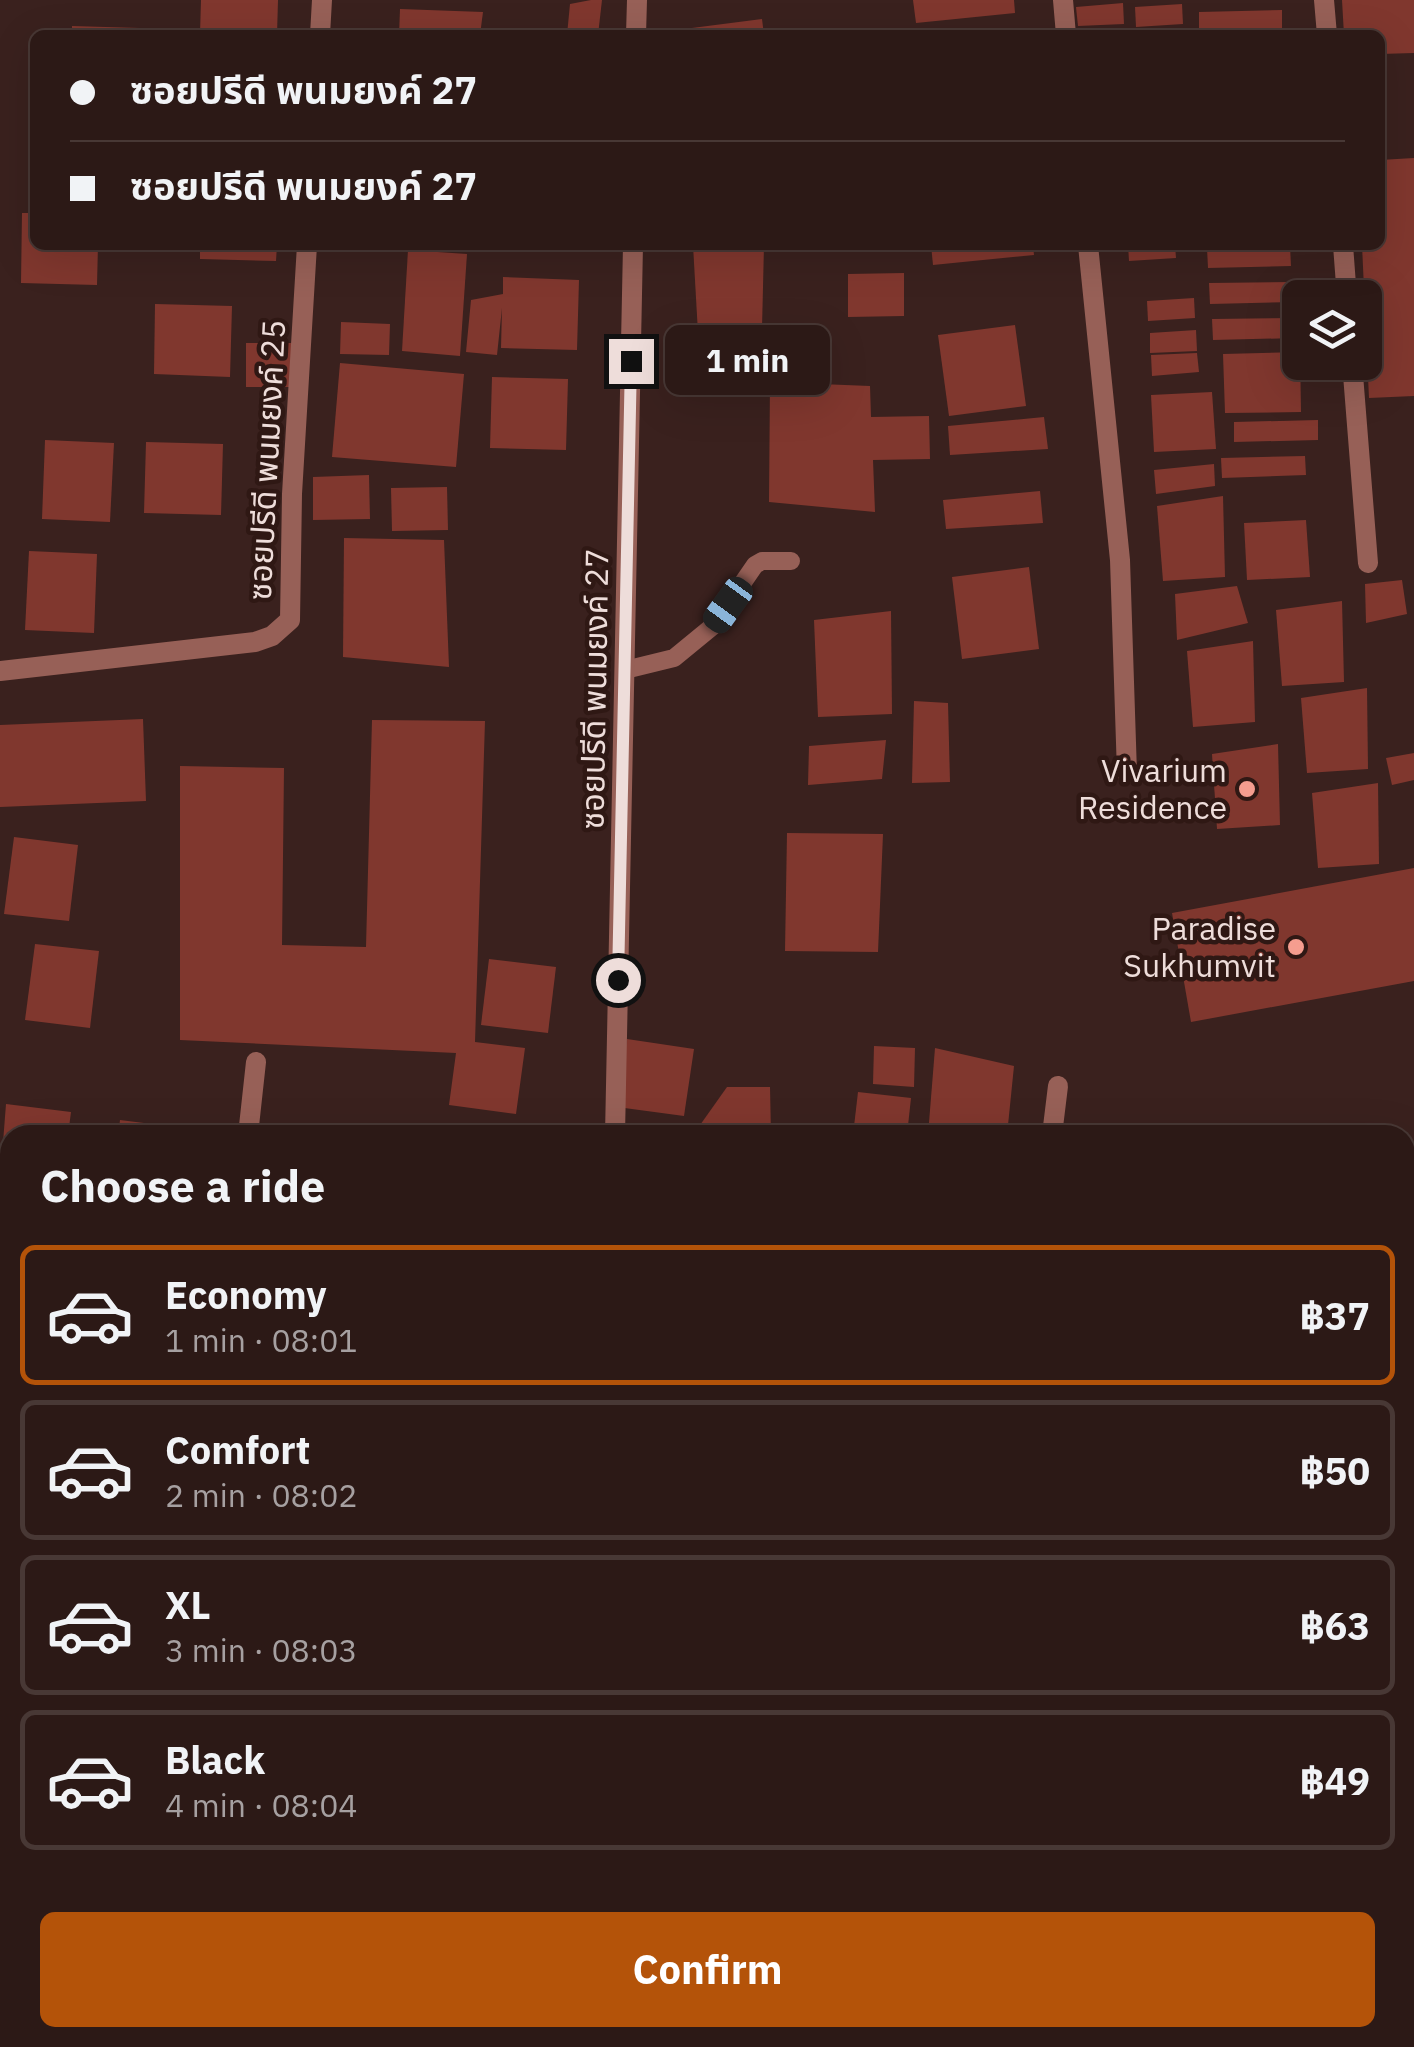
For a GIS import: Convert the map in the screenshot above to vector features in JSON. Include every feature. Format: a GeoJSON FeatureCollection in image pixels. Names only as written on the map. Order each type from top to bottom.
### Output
{"type":"FeatureCollection","features":[{"type":"Feature","properties":{"kind":"street"},"geometry":{"type":"LineString","coordinates":[[320,30],[322,0]]}},
{"type":"Feature","properties":{"kind":"street"},"geometry":{"type":"LineString","coordinates":[[636,30],[637,0]]}},
{"type":"Feature","properties":{"kind":"street"},"geometry":{"type":"LineString","coordinates":[[1062,0],[1065,30]]}},
{"type":"Feature","properties":{"kind":"street"},"geometry":{"type":"LineString","coordinates":[[1324,0],[1327,30]]}},
{"type":"Feature","properties":{"kind":"street","name":"ซอยปรีดี พนมยงค์ 25"},"geometry":{"type":"LineString","coordinates":[[0,671],[255,642],[272,636],[290,620],[292,494],[307,250]]}},
{"type":"Feature","properties":{"kind":"street","name":"ซอยปรีดี พนมยงค์ 27"},"geometry":{"type":"LineString","coordinates":[[615,1125],[633,250]]}},
{"type":"Feature","properties":{"kind":"street"},"geometry":{"type":"LineString","coordinates":[[1089,250],[1120,560],[1126,773]]}},
{"type":"Feature","properties":{"kind":"street"},"geometry":{"type":"LineString","coordinates":[[1343,250],[1346,280]]}},
{"type":"Feature","properties":{"kind":"street"},"geometry":{"type":"LineString","coordinates":[[1353,380],[1368,563]]}},
{"type":"Feature","properties":{"kind":"street"},"geometry":{"type":"LineString","coordinates":[[249,1125],[256,1062]]}},
{"type":"Feature","properties":{"kind":"street"},"geometry":{"type":"LineString","coordinates":[[1053,1125],[1058,1086]]}},
{"type":"Feature","properties":{"kind":"lane"},"geometry":{"type":"LineString","coordinates":[[625,670],[674,658],[713,626],[755,565],[762,561],[791,561]]}},
{"type":"Feature","properties":{"kind":"building"},"geometry":{"type":"Polygon","coordinates":[[[201,0],[278,0],[277,30],[200,30],[201,0]]]}},
{"type":"Feature","properties":{"kind":"building"},"geometry":{"type":"Polygon","coordinates":[[[602,0],[599,30],[567,30],[570,4],[602,0]]]}},
{"type":"Feature","properties":{"kind":"building"},"geometry":{"type":"Polygon","coordinates":[[[913,0],[1014,0],[1015,13],[916,23],[913,0]]]}},
{"type":"Feature","properties":{"kind":"building"},"geometry":{"type":"Polygon","coordinates":[[[1342,0],[1414,0],[1414,53],[1385,54],[1385,30],[1344,30],[1342,0]]]}},
{"type":"Feature","properties":{"kind":"building"},"geometry":{"type":"Polygon","coordinates":[[[1123,3],[1124,24],[1078,26],[1076,7],[1123,3]]]}},
{"type":"Feature","properties":{"kind":"building"},"geometry":{"type":"Polygon","coordinates":[[[1182,4],[1183,24],[1136,27],[1135,7],[1182,4]]]}},
{"type":"Feature","properties":{"kind":"building"},"geometry":{"type":"Polygon","coordinates":[[[400,9],[483,12],[481,30],[399,30],[400,9]]]}},
{"type":"Feature","properties":{"kind":"building"},"geometry":{"type":"Polygon","coordinates":[[[1282,10],[1282,30],[1199,30],[1199,12],[1282,10]]]}},
{"type":"Feature","properties":{"kind":"building"},"geometry":{"type":"Polygon","coordinates":[[[762,19],[763,30],[684,30],[762,19]]]}},
{"type":"Feature","properties":{"kind":"building"},"geometry":{"type":"Polygon","coordinates":[[[72,26],[140,28],[140,30],[72,30],[72,26]]]}},
{"type":"Feature","properties":{"kind":"building"},"geometry":{"type":"Polygon","coordinates":[[[1414,158],[1414,396],[1369,398],[1368,380],[1382,380],[1382,280],[1364,280],[1362,250],[1385,250],[1385,160],[1414,158]]]}},
{"type":"Feature","properties":{"kind":"building"},"geometry":{"type":"Polygon","coordinates":[[[22,213],[30,213],[30,250],[98,250],[97,285],[21,283],[22,213]]]}},
{"type":"Feature","properties":{"kind":"building"},"geometry":{"type":"Polygon","coordinates":[[[200,250],[277,250],[276,261],[200,259],[200,250]]]}},
{"type":"Feature","properties":{"kind":"building"},"geometry":{"type":"Polygon","coordinates":[[[408,250],[467,254],[460,356],[402,351],[408,250]]]}},
{"type":"Feature","properties":{"kind":"building"},"geometry":{"type":"Polygon","coordinates":[[[693,250],[764,250],[762,329],[698,333],[693,250]]]}},
{"type":"Feature","properties":{"kind":"building"},"geometry":{"type":"Polygon","coordinates":[[[932,250],[1034,250],[1034,255],[933,265],[932,250]]]}},
{"type":"Feature","properties":{"kind":"building"},"geometry":{"type":"Polygon","coordinates":[[[1128,250],[1175,250],[1176,258],[1129,261],[1128,250]]]}},
{"type":"Feature","properties":{"kind":"building"},"geometry":{"type":"Polygon","coordinates":[[[1207,250],[1290,250],[1291,266],[1208,268],[1207,250]]]}},
{"type":"Feature","properties":{"kind":"building"},"geometry":{"type":"Polygon","coordinates":[[[904,273],[904,316],[848,317],[848,274],[904,273]]]}},
{"type":"Feature","properties":{"kind":"building"},"geometry":{"type":"Polygon","coordinates":[[[503,277],[579,280],[577,350],[501,348],[502,308],[497,355],[466,352],[471,300],[503,294],[503,277]]]}},
{"type":"Feature","properties":{"kind":"building"},"geometry":{"type":"Polygon","coordinates":[[[1282,282],[1282,302],[1210,304],[1209,283],[1282,282]]]}},
{"type":"Feature","properties":{"kind":"building"},"geometry":{"type":"Polygon","coordinates":[[[1194,298],[1195,318],[1148,321],[1147,301],[1194,298]]]}},
{"type":"Feature","properties":{"kind":"building"},"geometry":{"type":"Polygon","coordinates":[[[155,304],[232,306],[230,377],[154,374],[155,304]]]}},
{"type":"Feature","properties":{"kind":"building"},"geometry":{"type":"Polygon","coordinates":[[[1282,318],[1282,338],[1213,340],[1212,319],[1282,318]]]}},
{"type":"Feature","properties":{"kind":"building"},"geometry":{"type":"Polygon","coordinates":[[[341,322],[390,324],[389,355],[340,354],[341,322]]]}},
{"type":"Feature","properties":{"kind":"building"},"geometry":{"type":"Polygon","coordinates":[[[1015,325],[1026,406],[949,416],[938,335],[1015,325]]]}},
{"type":"Feature","properties":{"kind":"building"},"geometry":{"type":"Polygon","coordinates":[[[1196,330],[1197,351],[1150,353],[1150,333],[1196,330]]]}},
{"type":"Feature","properties":{"kind":"building"},"geometry":{"type":"Polygon","coordinates":[[[246,343],[295,343],[295,387],[246,387],[246,343]]]}},
{"type":"Feature","properties":{"kind":"building"},"geometry":{"type":"Polygon","coordinates":[[[1282,352],[1282,380],[1300,380],[1301,412],[1225,413],[1223,354],[1282,352]]]}},
{"type":"Feature","properties":{"kind":"building"},"geometry":{"type":"Polygon","coordinates":[[[1197,353],[1199,372],[1152,376],[1151,355],[1197,353]]]}},
{"type":"Feature","properties":{"kind":"building"},"geometry":{"type":"Polygon","coordinates":[[[340,363],[464,374],[456,467],[332,457],[340,363]]]}},
{"type":"Feature","properties":{"kind":"building"},"geometry":{"type":"Polygon","coordinates":[[[492,377],[568,379],[566,450],[490,448],[492,377]]]}},
{"type":"Feature","properties":{"kind":"building"},"geometry":{"type":"Polygon","coordinates":[[[770,382],[870,386],[871,417],[929,416],[930,459],[873,460],[875,512],[769,502],[770,382]]]}},
{"type":"Feature","properties":{"kind":"building"},"geometry":{"type":"Polygon","coordinates":[[[1212,392],[1216,449],[1154,452],[1151,395],[1212,392]]]}},
{"type":"Feature","properties":{"kind":"building"},"geometry":{"type":"Polygon","coordinates":[[[1044,417],[1048,449],[950,455],[948,426],[1044,417]]]}},
{"type":"Feature","properties":{"kind":"building"},"geometry":{"type":"Polygon","coordinates":[[[1318,420],[1318,440],[1234,442],[1234,422],[1318,420]]]}},
{"type":"Feature","properties":{"kind":"building"},"geometry":{"type":"Polygon","coordinates":[[[45,440],[114,443],[110,522],[42,519],[45,440]]]}},
{"type":"Feature","properties":{"kind":"building"},"geometry":{"type":"Polygon","coordinates":[[[146,442],[223,444],[221,515],[144,513],[146,442]]]}},
{"type":"Feature","properties":{"kind":"building"},"geometry":{"type":"Polygon","coordinates":[[[1305,456],[1306,475],[1222,478],[1221,458],[1305,456]]]}},
{"type":"Feature","properties":{"kind":"building"},"geometry":{"type":"Polygon","coordinates":[[[1214,464],[1215,486],[1156,494],[1154,470],[1214,464]]]}},
{"type":"Feature","properties":{"kind":"building"},"geometry":{"type":"Polygon","coordinates":[[[369,475],[370,519],[313,520],[313,477],[369,475]]]}},
{"type":"Feature","properties":{"kind":"building"},"geometry":{"type":"Polygon","coordinates":[[[447,487],[448,530],[392,531],[391,488],[447,487]]]}},
{"type":"Feature","properties":{"kind":"building"},"geometry":{"type":"Polygon","coordinates":[[[1040,491],[1043,523],[946,529],[943,500],[1040,491]]]}},
{"type":"Feature","properties":{"kind":"building"},"geometry":{"type":"Polygon","coordinates":[[[1223,496],[1225,577],[1163,581],[1157,506],[1223,496]]]}},
{"type":"Feature","properties":{"kind":"building"},"geometry":{"type":"Polygon","coordinates":[[[1306,520],[1310,577],[1247,580],[1244,523],[1306,520]]]}},
{"type":"Feature","properties":{"kind":"building"},"geometry":{"type":"Polygon","coordinates":[[[344,538],[444,540],[449,667],[343,657],[344,538]]]}},
{"type":"Feature","properties":{"kind":"building"},"geometry":{"type":"Polygon","coordinates":[[[29,551],[97,554],[94,633],[25,630],[29,551]]]}},
{"type":"Feature","properties":{"kind":"building"},"geometry":{"type":"Polygon","coordinates":[[[1029,567],[1039,649],[962,659],[952,577],[1029,567]]]}},
{"type":"Feature","properties":{"kind":"building"},"geometry":{"type":"Polygon","coordinates":[[[1402,580],[1407,614],[1366,623],[1365,584],[1402,580]]]}},
{"type":"Feature","properties":{"kind":"building"},"geometry":{"type":"Polygon","coordinates":[[[1237,586],[1248,623],[1177,640],[1175,594],[1237,586]]]}},
{"type":"Feature","properties":{"kind":"building","name":"Vivarium Residence"},"geometry":{"type":"Polygon","coordinates":[[[1342,601],[1344,682],[1282,686],[1276,610],[1342,601]]]}},
{"type":"Feature","properties":{"kind":"building"},"geometry":{"type":"Polygon","coordinates":[[[891,611],[892,714],[818,717],[814,620],[891,611]]]}},
{"type":"Feature","properties":{"kind":"building","name":"Vivarium Residence"},"geometry":{"type":"Polygon","coordinates":[[[1253,641],[1255,722],[1193,727],[1187,651],[1253,641]]]}},
{"type":"Feature","properties":{"kind":"building","name":"Vivarium Residence"},"geometry":{"type":"Polygon","coordinates":[[[1367,688],[1368,769],[1307,773],[1301,698],[1367,688]]]}},
{"type":"Feature","properties":{"kind":"building"},"geometry":{"type":"Polygon","coordinates":[[[914,701],[948,703],[950,782],[912,783],[914,701]]]}},
{"type":"Feature","properties":{"kind":"building"},"geometry":{"type":"Polygon","coordinates":[[[143,719],[146,801],[0,807],[0,725],[143,719]]]}},
{"type":"Feature","properties":{"kind":"building"},"geometry":{"type":"Polygon","coordinates":[[[372,720],[485,721],[475,1042],[525,1048],[516,1114],[449,1105],[456,1053],[180,1040],[180,766],[284,768],[282,945],[366,947],[372,720]]]}},
{"type":"Feature","properties":{"kind":"building"},"geometry":{"type":"Polygon","coordinates":[[[886,740],[882,779],[808,785],[809,746],[886,740]]]}},
{"type":"Feature","properties":{"kind":"building","name":"Vivarium Residence"},"geometry":{"type":"Polygon","coordinates":[[[1278,744],[1280,825],[1217,829],[1212,754],[1278,744]]]}},
{"type":"Feature","properties":{"kind":"building"},"geometry":{"type":"Polygon","coordinates":[[[1414,753],[1414,780],[1392,785],[1386,758],[1414,753]]]}},
{"type":"Feature","properties":{"kind":"building","name":"Vivarium Residence"},"geometry":{"type":"Polygon","coordinates":[[[1378,783],[1379,864],[1318,868],[1312,793],[1378,783]]]}},
{"type":"Feature","properties":{"kind":"building"},"geometry":{"type":"Polygon","coordinates":[[[787,833],[883,834],[878,952],[785,951],[787,833]]]}},
{"type":"Feature","properties":{"kind":"building"},"geometry":{"type":"Polygon","coordinates":[[[14,837],[78,845],[69,921],[4,914],[14,837]]]}},
{"type":"Feature","properties":{"kind":"building","name":"Paradise Sukhumvit"},"geometry":{"type":"Polygon","coordinates":[[[1414,868],[1414,981],[1191,1022],[1172,913],[1414,868]]]}},
{"type":"Feature","properties":{"kind":"building"},"geometry":{"type":"Polygon","coordinates":[[[35,944],[99,951],[90,1028],[25,1020],[35,944]]]}},
{"type":"Feature","properties":{"kind":"building"},"geometry":{"type":"Polygon","coordinates":[[[489,959],[556,967],[548,1033],[481,1025],[489,959]]]}},
{"type":"Feature","properties":{"kind":"building"},"geometry":{"type":"Polygon","coordinates":[[[627,1039],[694,1049],[684,1116],[617,1107],[627,1039]]]}},
{"type":"Feature","properties":{"kind":"building"},"geometry":{"type":"Polygon","coordinates":[[[874,1046],[915,1048],[914,1087],[873,1084],[874,1046]]]}},
{"type":"Feature","properties":{"kind":"building"},"geometry":{"type":"Polygon","coordinates":[[[935,1048],[1014,1066],[1008,1125],[929,1125],[935,1048]]]}},
{"type":"Feature","properties":{"kind":"building"},"geometry":{"type":"Polygon","coordinates":[[[727,1087],[770,1087],[771,1125],[700,1125],[727,1087]]]}},
{"type":"Feature","properties":{"kind":"building"},"geometry":{"type":"Polygon","coordinates":[[[858,1092],[911,1098],[908,1125],[854,1125],[858,1092]]]}},
{"type":"Feature","properties":{"kind":"building"},"geometry":{"type":"Polygon","coordinates":[[[6,1104],[71,1112],[69,1125],[4,1125],[6,1104]]]}},
{"type":"Feature","properties":{"kind":"building"},"geometry":{"type":"Polygon","coordinates":[[[120,1120],[160,1125],[119,1125],[120,1120]]]}},
{"type":"Feature","properties":{"kind":"place","name":"Vivarium Residence"},"geometry":{"type":"Point","coordinates":[1247,789]}},
{"type":"Feature","properties":{"kind":"place","name":"Paradise Sukhumvit"},"geometry":{"type":"Point","coordinates":[1296,947]}},
{"type":"Feature","properties":{"kind":"route"},"geometry":{"type":"LineString","coordinates":[[618,980],[631,361]]}}]}
